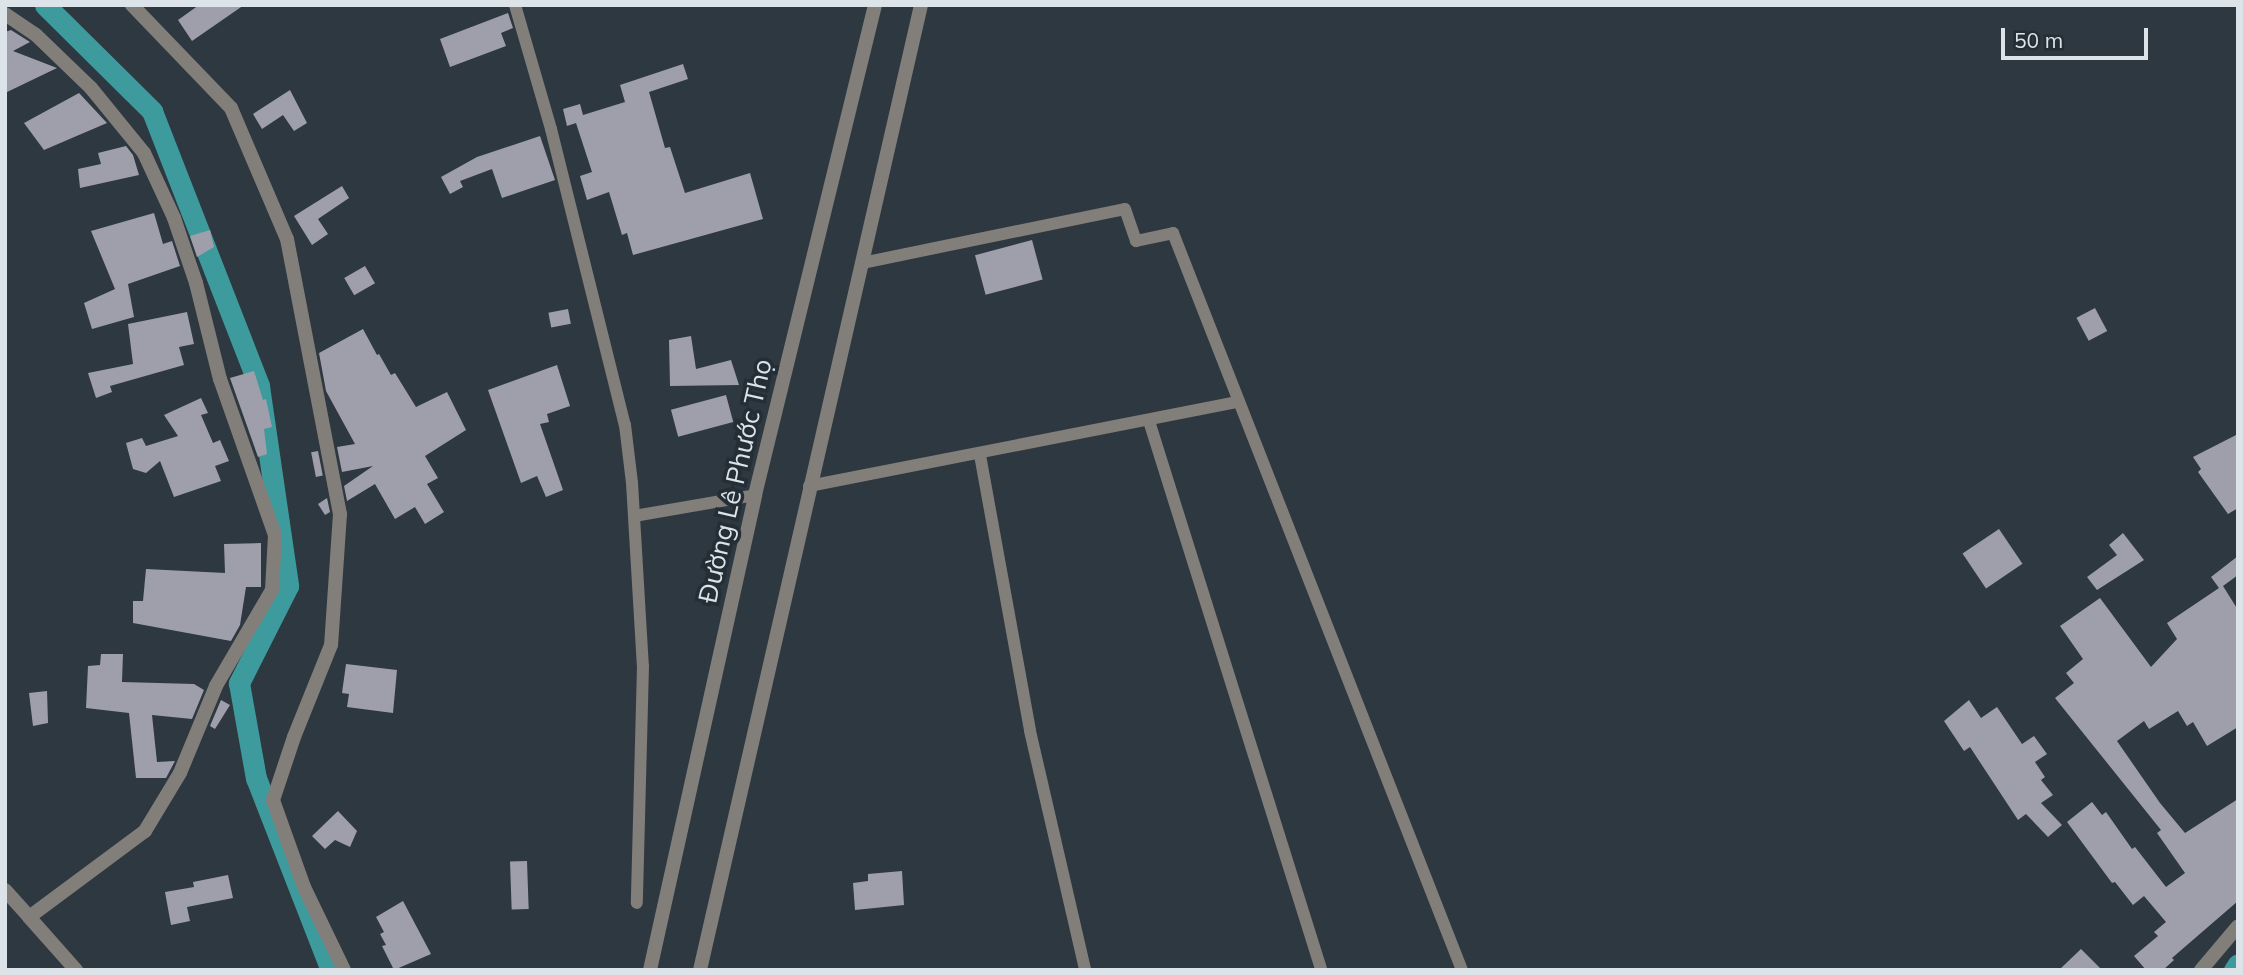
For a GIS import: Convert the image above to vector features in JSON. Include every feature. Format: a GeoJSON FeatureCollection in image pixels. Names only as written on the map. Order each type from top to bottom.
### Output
{"type":"FeatureCollection","features":[{"type":"Feature","properties":{"kind":"street"},"geometry":{"type":"LineString","coordinates":[[132,5],[231,108],[287,239],[340,514],[331,645],[294,737],[273,800],[304,887],[344,970]]}},
{"type":"Feature","properties":{"kind":"street","name":"Đường Lê Phước Thọ"},"geometry":{"type":"LineString","coordinates":[[650,970],[755,495],[875,5]]}},
{"type":"Feature","properties":{"kind":"street"},"geometry":{"type":"LineString","coordinates":[[700,970],[921,5]]}},
{"type":"Feature","properties":{"kind":"street"},"geometry":{"type":"LineString","coordinates":[[5,14],[36,35],[91,88],[144,153],[170,208],[197,282],[220,379],[275,535],[272,590],[216,686],[180,774],[145,831],[29,917]]}},
{"type":"Feature","properties":{"kind":"street"},"geometry":{"type":"LineString","coordinates":[[5,890],[75,970]]}},
{"type":"Feature","properties":{"kind":"street"},"geometry":{"type":"LineString","coordinates":[[2201,970],[2238,926]]}},
{"type":"Feature","properties":{"kind":"lane"},"geometry":{"type":"LineString","coordinates":[[515,5],[551,129],[625,425],[634,516],[643,666],[637,903]]}},
{"type":"Feature","properties":{"kind":"lane"},"geometry":{"type":"LineString","coordinates":[[862,262],[1125,209],[1136,241],[1173,233],[1462,970]]}},
{"type":"Feature","properties":{"kind":"lane"},"geometry":{"type":"LineString","coordinates":[[809,486],[980,455],[1239,402]]}},
{"type":"Feature","properties":{"kind":"lane"},"geometry":{"type":"LineString","coordinates":[[1149,421],[1321,969]]}},
{"type":"Feature","properties":{"kind":"lane"},"geometry":{"type":"LineString","coordinates":[[980,455],[1030,731],[1085,970]]}},
{"type":"Feature","properties":{"kind":"lane"},"geometry":{"type":"LineString","coordinates":[[634,516],[755,495]]}},
{"type":"Feature","properties":{"kind":"building"},"geometry":{"type":"Polygon","coordinates":[[[199,5],[244,5],[192,41],[178,20],[199,5]]]}},
{"type":"Feature","properties":{"kind":"building"},"geometry":{"type":"Polygon","coordinates":[[[508,13],[513,28],[501,33],[506,46],[450,67],[440,39],[508,13]]]}},
{"type":"Feature","properties":{"kind":"building"},"geometry":{"type":"Polygon","coordinates":[[[11,30],[30,42],[13,51],[57,68],[5,93],[5,32],[11,30]]]}},
{"type":"Feature","properties":{"kind":"building"},"geometry":{"type":"Polygon","coordinates":[[[683,64],[688,79],[649,92],[665,148],[670,147],[685,193],[750,173],[763,219],[633,255],[627,233],[622,235],[609,192],[587,200],[580,176],[592,172],[576,123],[567,126],[563,109],[580,104],[583,115],[625,102],[620,85],[683,64]]]}},
{"type":"Feature","properties":{"kind":"building"},"geometry":{"type":"Polygon","coordinates":[[[290,90],[307,123],[294,131],[283,115],[262,129],[253,114],[290,90]]]}},
{"type":"Feature","properties":{"kind":"building"},"geometry":{"type":"Polygon","coordinates":[[[79,93],[107,123],[44,150],[24,123],[79,93]]]}},
{"type":"Feature","properties":{"kind":"building"},"geometry":{"type":"Polygon","coordinates":[[[540,136],[555,180],[502,198],[492,169],[460,181],[463,187],[450,194],[441,177],[477,157],[540,136]]]}},
{"type":"Feature","properties":{"kind":"building"},"geometry":{"type":"Polygon","coordinates":[[[126,146],[133,155],[139,175],[80,188],[78,169],[101,164],[98,153],[126,146]]]}},
{"type":"Feature","properties":{"kind":"building"},"geometry":{"type":"Polygon","coordinates":[[[342,186],[349,198],[318,219],[328,234],[312,245],[294,216],[342,186]]]}},
{"type":"Feature","properties":{"kind":"building"},"geometry":{"type":"Polygon","coordinates":[[[154,213],[163,244],[172,241],[180,266],[128,284],[134,317],[92,329],[84,303],[115,289],[91,231],[154,213]]]}},
{"type":"Feature","properties":{"kind":"building"},"geometry":{"type":"Polygon","coordinates":[[[210,230],[214,247],[197,257],[190,236],[210,230]]]}},
{"type":"Feature","properties":{"kind":"building"},"geometry":{"type":"Polygon","coordinates":[[[1032,240],[1043,280],[986,295],[975,255],[1032,240]]]}},
{"type":"Feature","properties":{"kind":"building"},"geometry":{"type":"Polygon","coordinates":[[[365,266],[375,283],[354,295],[344,278],[365,266]]]}},
{"type":"Feature","properties":{"kind":"building"},"geometry":{"type":"Polygon","coordinates":[[[2095,308],[2107,331],[2089,341],[2076,318],[2095,308]]]}},
{"type":"Feature","properties":{"kind":"building"},"geometry":{"type":"Polygon","coordinates":[[[568,309],[571,324],[551,328],[548,313],[568,309]]]}},
{"type":"Feature","properties":{"kind":"building"},"geometry":{"type":"Polygon","coordinates":[[[187,312],[194,344],[179,347],[184,365],[110,386],[112,392],[96,398],[88,373],[133,364],[128,324],[187,312]]]}},
{"type":"Feature","properties":{"kind":"building"},"geometry":{"type":"Polygon","coordinates":[[[363,329],[377,355],[379,354],[391,375],[395,373],[416,407],[447,392],[466,430],[425,456],[438,478],[427,484],[444,512],[425,524],[415,507],[395,519],[375,484],[347,501],[344,486],[373,466],[342,472],[337,447],[355,444],[326,391],[319,353],[363,329]]]}},
{"type":"Feature","properties":{"kind":"building"},"geometry":{"type":"Polygon","coordinates":[[[691,336],[696,369],[731,360],[739,385],[670,386],[669,340],[691,336]]]}},
{"type":"Feature","properties":{"kind":"building"},"geometry":{"type":"Polygon","coordinates":[[[557,365],[570,406],[547,414],[549,422],[540,424],[563,490],[546,497],[537,476],[521,483],[488,390],[557,365]]]}},
{"type":"Feature","properties":{"kind":"building"},"geometry":{"type":"Polygon","coordinates":[[[254,371],[263,400],[266,399],[272,427],[264,429],[267,454],[258,457],[230,378],[254,371]]]}},
{"type":"Feature","properties":{"kind":"building"},"geometry":{"type":"Polygon","coordinates":[[[726,395],[733,422],[678,437],[671,410],[726,395]]]}},
{"type":"Feature","properties":{"kind":"building"},"geometry":{"type":"Polygon","coordinates":[[[201,398],[208,413],[201,415],[213,443],[220,440],[229,461],[215,466],[221,481],[174,497],[160,461],[146,473],[133,469],[126,443],[142,438],[146,446],[178,436],[164,415],[201,398]]]}},
{"type":"Feature","properties":{"kind":"building"},"geometry":{"type":"Polygon","coordinates":[[[2238,434],[2238,508],[2228,514],[2198,472],[2201,469],[2193,457],[2238,434]]]}},
{"type":"Feature","properties":{"kind":"building"},"geometry":{"type":"Polygon","coordinates":[[[318,451],[323,476],[316,477],[311,452],[318,451]]]}},
{"type":"Feature","properties":{"kind":"building"},"geometry":{"type":"Polygon","coordinates":[[[327,498],[330,512],[325,515],[318,504],[327,498]]]}},
{"type":"Feature","properties":{"kind":"building"},"geometry":{"type":"Polygon","coordinates":[[[1999,529],[2022,564],[1986,588],[1963,554],[1999,529]]]}},
{"type":"Feature","properties":{"kind":"building"},"geometry":{"type":"Polygon","coordinates":[[[2123,533],[2144,560],[2097,590],[2087,577],[2117,555],[2109,545],[2123,533]]]}},
{"type":"Feature","properties":{"kind":"building"},"geometry":{"type":"Polygon","coordinates":[[[261,543],[261,587],[246,587],[240,625],[231,641],[133,623],[133,601],[143,601],[146,569],[225,573],[224,544],[261,543]]]}},
{"type":"Feature","properties":{"kind":"building"},"geometry":{"type":"Polygon","coordinates":[[[2238,556],[2238,575],[2223,586],[2238,610],[2238,727],[2207,746],[2193,722],[2187,726],[2178,711],[2149,729],[2144,721],[2117,741],[2160,803],[2185,833],[2238,799],[2238,901],[2172,958],[2174,960],[2163,970],[2146,970],[2134,956],[2158,936],[2154,932],[2166,922],[2144,896],[2133,905],[2115,882],[2112,883],[2067,822],[2092,802],[2102,815],[2106,812],[2132,849],[2135,847],[2166,887],[2185,873],[2157,833],[2161,830],[2055,698],[2074,683],[2066,673],[2083,659],[2060,626],[2100,598],[2151,667],[2177,639],[2167,623],[2219,588],[2211,577],[2238,556]]]}},
{"type":"Feature","properties":{"kind":"building"},"geometry":{"type":"Polygon","coordinates":[[[101,654],[123,654],[122,682],[194,684],[204,690],[192,719],[152,715],[157,762],[175,761],[166,778],[136,778],[129,713],[86,708],[88,666],[100,665],[101,654]]]}},
{"type":"Feature","properties":{"kind":"building"},"geometry":{"type":"Polygon","coordinates":[[[346,664],[397,670],[393,713],[347,707],[349,694],[342,693],[346,664]]]}},
{"type":"Feature","properties":{"kind":"building"},"geometry":{"type":"Polygon","coordinates":[[[47,691],[48,723],[33,726],[29,693],[47,691]]]}},
{"type":"Feature","properties":{"kind":"building"},"geometry":{"type":"Polygon","coordinates":[[[221,700],[230,705],[215,729],[210,726],[221,700]]]}},
{"type":"Feature","properties":{"kind":"building"},"geometry":{"type":"Polygon","coordinates":[[[1969,700],[1981,718],[1997,707],[2022,744],[2034,736],[2047,754],[2035,762],[2045,777],[2041,780],[2053,795],[2041,803],[2062,825],[2048,837],[2026,814],[2018,820],[1970,747],[1964,751],[1944,721],[1969,700]]]}},
{"type":"Feature","properties":{"kind":"building"},"geometry":{"type":"Polygon","coordinates":[[[338,811],[357,831],[350,847],[335,840],[325,849],[312,836],[338,811]]]}},
{"type":"Feature","properties":{"kind":"building"},"geometry":{"type":"Polygon","coordinates":[[[527,861],[529,909],[512,910],[510,862],[527,861]]]}},
{"type":"Feature","properties":{"kind":"building"},"geometry":{"type":"Polygon","coordinates":[[[902,871],[904,905],[855,910],[853,883],[868,881],[868,874],[902,871]]]}},
{"type":"Feature","properties":{"kind":"building"},"geometry":{"type":"Polygon","coordinates":[[[228,875],[233,898],[187,907],[190,921],[171,925],[165,892],[194,887],[193,882],[228,875]]]}},
{"type":"Feature","properties":{"kind":"building"},"geometry":{"type":"Polygon","coordinates":[[[403,901],[431,954],[394,970],[382,946],[386,945],[380,934],[384,932],[376,917],[403,901]]]}},
{"type":"Feature","properties":{"kind":"building"},"geometry":{"type":"Polygon","coordinates":[[[2081,949],[2102,970],[2059,970],[2081,949]]]}},
{"type":"Feature","properties":{"kind":"waterway"},"geometry":{"type":"LineString","coordinates":[[45,5],[152,111],[259,386],[288,586],[239,683],[256,778],[331,970]]}},
{"type":"Feature","properties":{"kind":"waterway"},"geometry":{"type":"LineString","coordinates":[[2234,970],[2238,964]]}}]}
